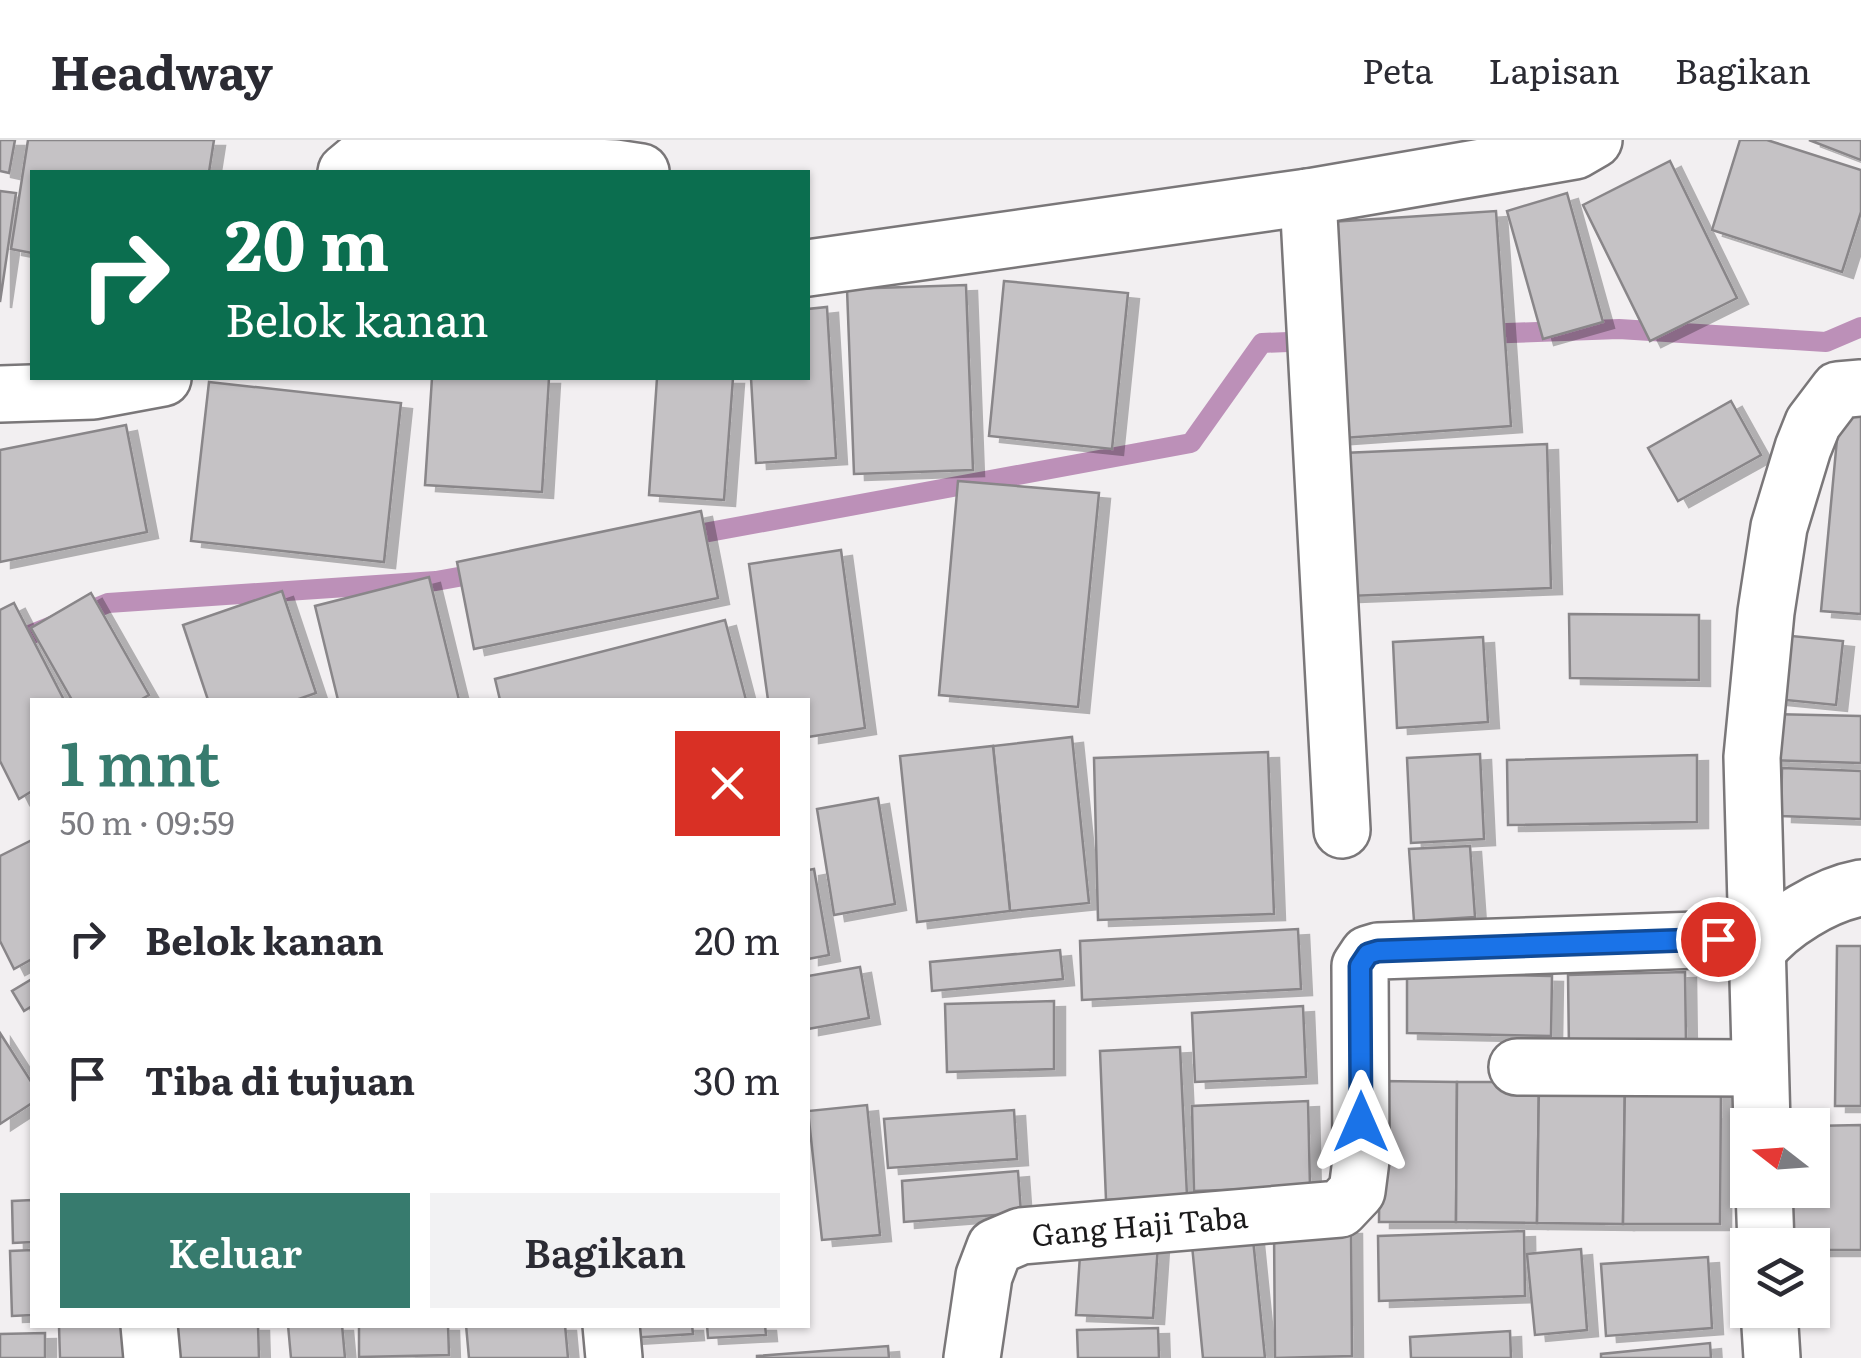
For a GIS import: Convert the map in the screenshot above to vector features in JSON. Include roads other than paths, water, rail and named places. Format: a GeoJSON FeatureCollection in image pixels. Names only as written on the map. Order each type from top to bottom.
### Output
{"type":"FeatureCollection","features":[{"type":"Feature","properties":{"kind":"street"},"geometry":{"type":"LineString","coordinates":[[810,268],[1308,197],[1421,159],[1575,151],[1594,140]]}},
{"type":"Feature","properties":{"kind":"street"},"geometry":{"type":"LineString","coordinates":[[348,170],[372,158],[628,170]]}},
{"type":"Feature","properties":{"kind":"street"},"geometry":{"type":"LineString","coordinates":[[1308,197],[1342,830]]}},
{"type":"Feature","properties":{"kind":"street"},"geometry":{"type":"LineString","coordinates":[[0,394],[93,392],[153,380]]}},
{"type":"Feature","properties":{"kind":"street"},"geometry":{"type":"LineString","coordinates":[[1761,1108],[1752,756],[1771,571],[1779,527],[1814,423],[1849,389]]}},
{"type":"Feature","properties":{"kind":"street"},"geometry":{"type":"LineString","coordinates":[[1756,944],[1807,911],[1861,888]]}},
{"type":"Feature","properties":{"kind":"street","name":"Gang Haji Taba"},"geometry":{"type":"LineString","coordinates":[[972,1358],[984,1276],[995,1247],[1021,1236],[1340,1210],[1358,1191],[1360,966],[1368,954],[1756,944]]}},
{"type":"Feature","properties":{"kind":"street"},"geometry":{"type":"LineString","coordinates":[[1517,1067],[1760,1068]]}},
{"type":"Feature","properties":{"kind":"street"},"geometry":{"type":"LineString","coordinates":[[149,1328],[152,1358]]}},
{"type":"Feature","properties":{"kind":"street"},"geometry":{"type":"LineString","coordinates":[[611,1328],[614,1358]]}},
{"type":"Feature","properties":{"kind":"street"},"geometry":{"type":"LineString","coordinates":[[1770,1328],[1772,1358]]}},
{"type":"Feature","properties":{"kind":"waterway"},"geometry":{"type":"LineString","coordinates":[[1481,334],[1619,329],[1826,342],[1861,327]]}},
{"type":"Feature","properties":{"kind":"waterway"},"geometry":{"type":"LineString","coordinates":[[682,537],[1191,443],[1262,343],[1313,341]]}},
{"type":"Feature","properties":{"kind":"waterway"},"geometry":{"type":"LineString","coordinates":[[0,647],[108,603],[436,581],[486,572]]}}]}
